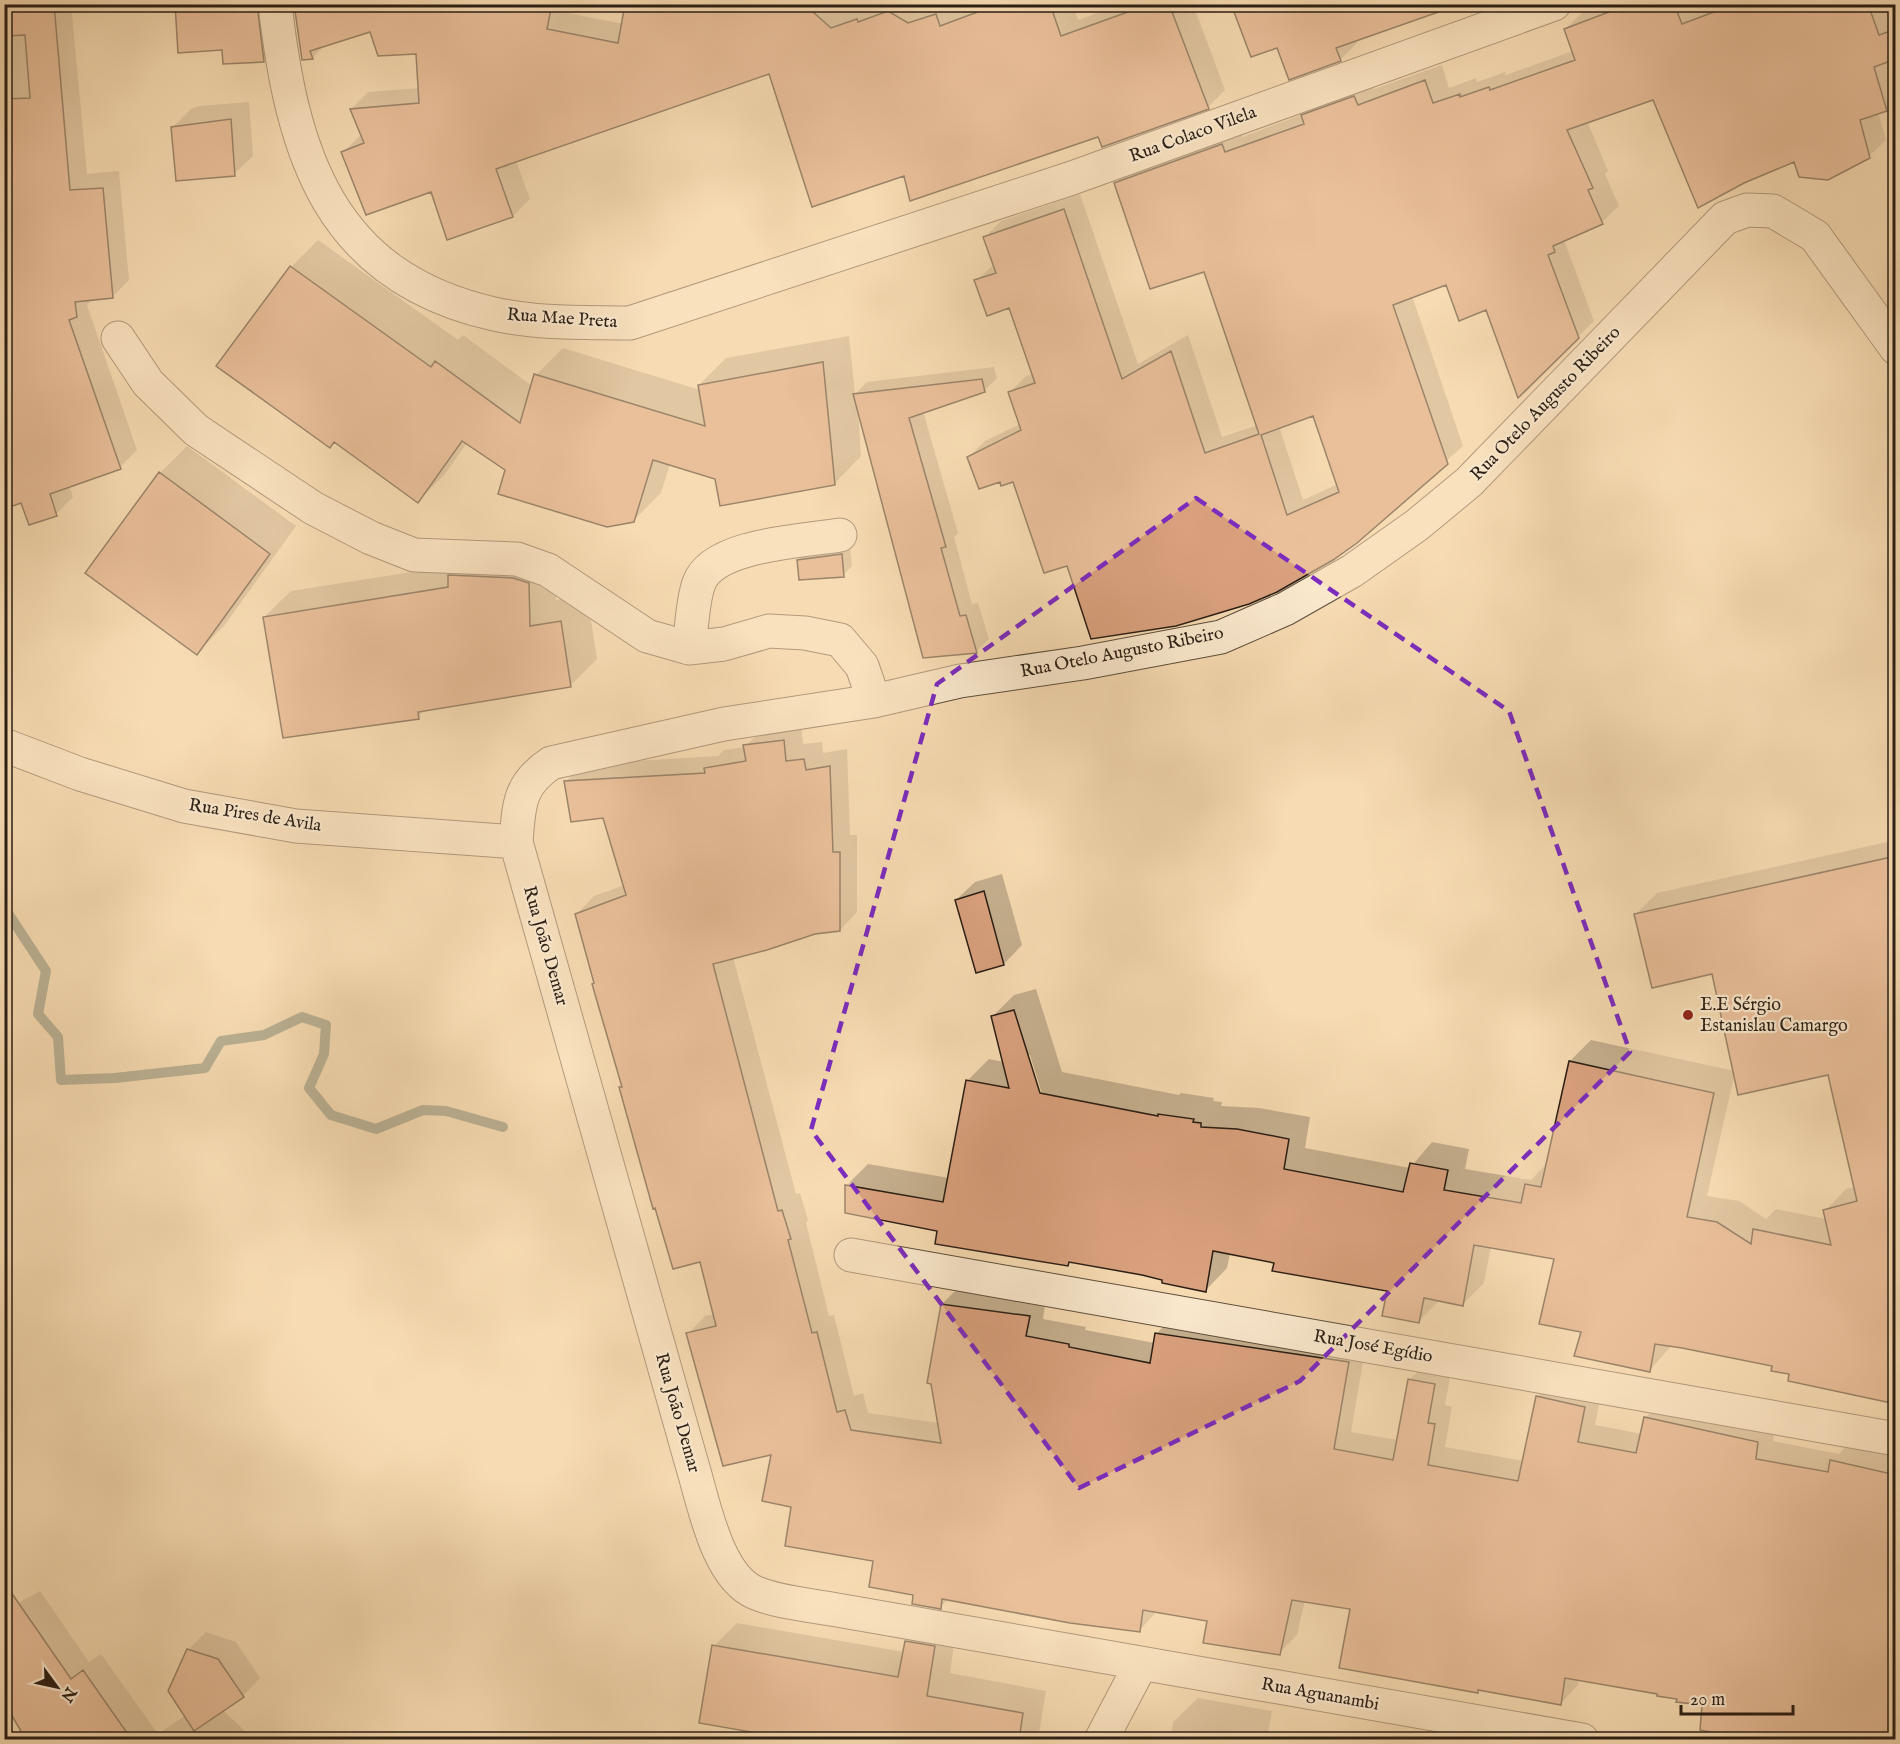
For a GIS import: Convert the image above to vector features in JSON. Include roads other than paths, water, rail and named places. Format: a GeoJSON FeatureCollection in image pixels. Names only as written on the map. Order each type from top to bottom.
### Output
{"type":"FeatureCollection","features":[{"type":"Feature","properties":{"kind":"street","name":"Rua Mae Preta"},"geometry":{"type":"LineString","coordinates":[[275,4],[282,64],[295,121],[316,176],[346,229],[378,261],[415,286],[494,314],[556,321],[630,323],[829,257]]}},
{"type":"Feature","properties":{"kind":"street","name":"Rua Colaco Vilela"},"geometry":{"type":"LineString","coordinates":[[829,257],[1072,178],[1554,4]]}},
{"type":"Feature","properties":{"kind":"street","name":"Rua Otelo Augusto Ribeiro"},"geometry":{"type":"LineString","coordinates":[[516,842],[519,805],[533,775],[551,764],[724,724],[874,701],[960,681],[1083,663],[1221,636],[1295,604],[1352,571],[1417,525],[1469,482],[1725,218],[1747,210],[1773,211],[1815,236],[1896,348]]}},
{"type":"Feature","properties":{"kind":"street"},"geometry":{"type":"LineString","coordinates":[[118,338],[148,383],[196,430],[313,508],[372,538],[414,555],[517,558],[548,570],[647,636],[689,648],[723,644],[769,631],[805,633],[840,640],[862,666],[874,701]]}},
{"type":"Feature","properties":{"kind":"street"},"geometry":{"type":"LineString","coordinates":[[689,648],[699,582],[717,562],[742,551],[840,535]]}},
{"type":"Feature","properties":{"kind":"street","name":"Rua Pires de Avila"},"geometry":{"type":"LineString","coordinates":[[4,744],[80,774],[184,806],[296,826],[516,842]]}},
{"type":"Feature","properties":{"kind":"street","name":"Rua João Demar"},"geometry":{"type":"LineString","coordinates":[[516,842],[691,1461],[722,1559],[735,1580],[756,1593],[837,1610],[1141,1664]]}},
{"type":"Feature","properties":{"kind":"street","name":"Rua José Egídio"},"geometry":{"type":"LineString","coordinates":[[851,1255],[1896,1438]]}},
{"type":"Feature","properties":{"kind":"street"},"geometry":{"type":"LineString","coordinates":[[1101,1740],[1141,1664]]}},
{"type":"Feature","properties":{"kind":"street","name":"Rua Aguanambi"},"geometry":{"type":"LineString","coordinates":[[1141,1664],[1582,1740]]}},
{"type":"Feature","properties":{"kind":"waterway"},"geometry":{"type":"LineString","coordinates":[[4,907],[46,971],[38,1014],[58,1037],[61,1080],[115,1078],[205,1068],[221,1041],[264,1035],[302,1017],[326,1025],[324,1054],[309,1088],[331,1115],[376,1129],[423,1110],[446,1111],[503,1127]]}},
{"type":"Feature","properties":{"kind":"place","name":"E.E Sérgio Estanislau Camargo"},"geometry":{"type":"Point","coordinates":[1688,1015]}}]}
